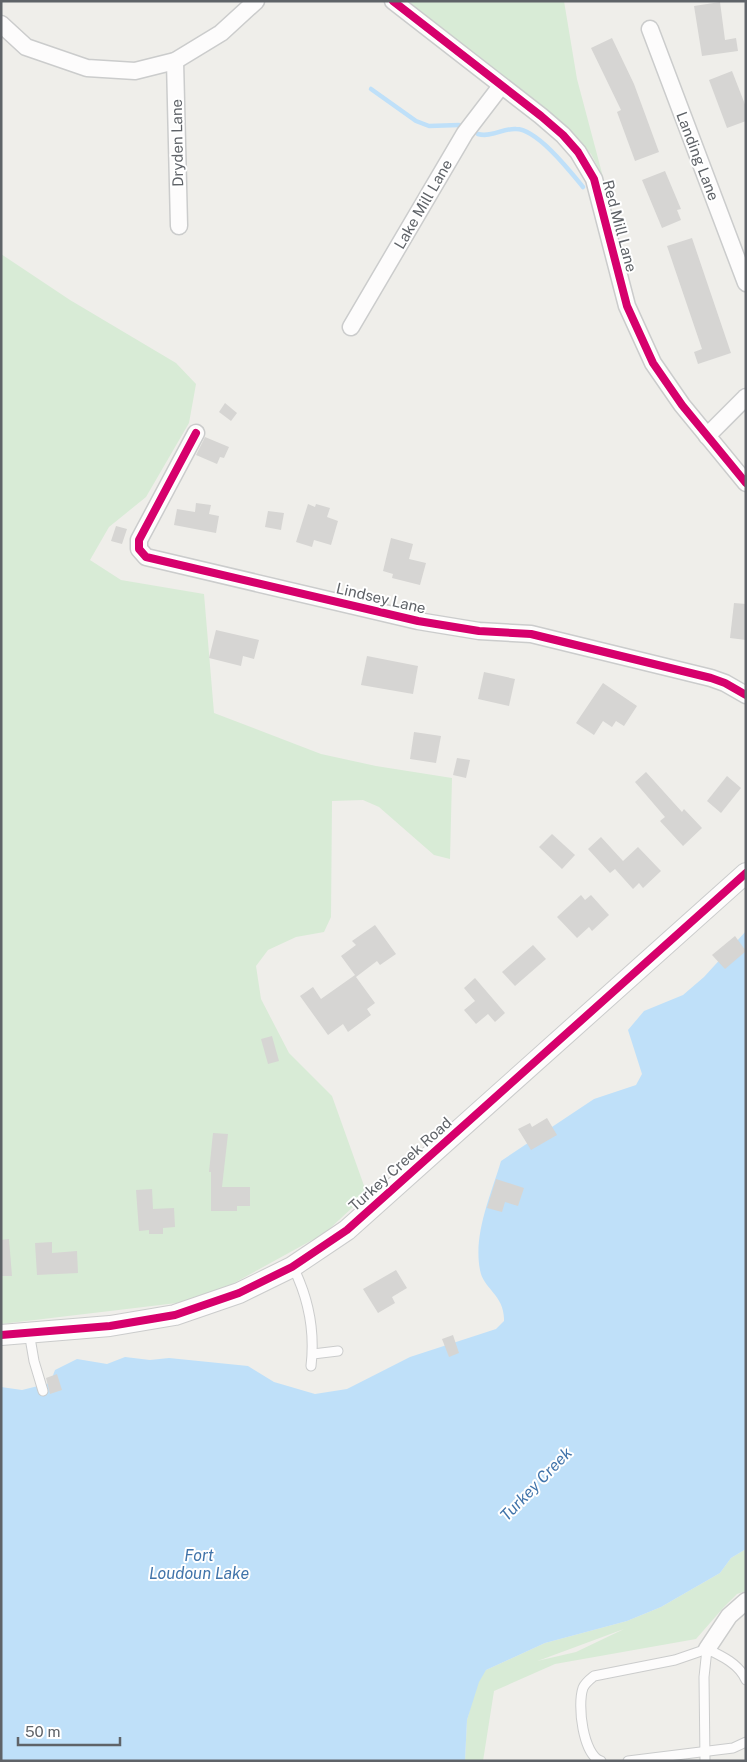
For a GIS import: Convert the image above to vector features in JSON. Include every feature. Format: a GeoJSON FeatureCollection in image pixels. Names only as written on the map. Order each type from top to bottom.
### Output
{"type":"FeatureCollection","features":[{"type":"Feature","properties":{"kind":"street"},"geometry":{"type":"LineString","coordinates":[[1,24],[26,47],[87,68],[135,71],[175,61],[221,33],[256,1]]}},
{"type":"Feature","properties":{"kind":"street","name":"Red Mill Lane"},"geometry":{"type":"LineString","coordinates":[[393,1],[563,135],[578,152],[594,180],[627,306],[648,354],[682,405],[746,483]]}},
{"type":"Feature","properties":{"kind":"street","name":"Landing Lane"},"geometry":{"type":"LineString","coordinates":[[650,29],[746,283]]}},
{"type":"Feature","properties":{"kind":"street","name":"Dryden Lane"},"geometry":{"type":"LineString","coordinates":[[175,61],[178,226]]}},
{"type":"Feature","properties":{"kind":"street","name":"Lake Mill Lane"},"geometry":{"type":"LineString","coordinates":[[351,327],[465,133],[501,86]]}},
{"type":"Feature","properties":{"kind":"street"},"geometry":{"type":"LineString","coordinates":[[707,436],[746,397]]}},
{"type":"Feature","properties":{"kind":"street","name":"Lindsey Lane"},"geometry":{"type":"LineString","coordinates":[[196,433],[139,540],[139,549],[146,557],[418,621],[553,639],[711,678],[746,695]]}},
{"type":"Feature","properties":{"kind":"street","name":"Turkey Creek Road"},"geometry":{"type":"LineString","coordinates":[[1,1335],[110,1326],[175,1315],[240,1293],[292,1267],[347,1230],[746,873]]}},
{"type":"Feature","properties":{"kind":"street"},"geometry":{"type":"LineString","coordinates":[[707,1649],[729,1616],[746,1602]]}},
{"type":"Feature","properties":{"kind":"lane"},"geometry":{"type":"LineString","coordinates":[[292,1267],[305,1296],[313,1339],[312,1366]]}},
{"type":"Feature","properties":{"kind":"lane"},"geometry":{"type":"LineString","coordinates":[[29,1332],[34,1361],[43,1391]]}},
{"type":"Feature","properties":{"kind":"lane"},"geometry":{"type":"LineString","coordinates":[[313,1354],[338,1351]]}},
{"type":"Feature","properties":{"kind":"lane"},"geometry":{"type":"LineString","coordinates":[[705,1756],[704,1677],[707,1649]]}},
{"type":"Feature","properties":{"kind":"lane"},"geometry":{"type":"LineString","coordinates":[[601,1761],[592,1755],[587,1747],[581,1700],[586,1682],[594,1676],[606,1672],[675,1660],[707,1649],[723,1656],[734,1664],[746,1680]]}},
{"type":"Feature","properties":{"kind":"lane"},"geometry":{"type":"LineString","coordinates":[[628,1761],[705,1756],[746,1742]]}},
{"type":"Feature","properties":{"kind":"green space"},"geometry":{"type":"Polygon","coordinates":[[[412,1],[564,1],[577,79],[603,177],[591,154],[556,118],[409,4],[412,1]]]}},
{"type":"Feature","properties":{"kind":"green space"},"geometry":{"type":"Polygon","coordinates":[[[1,254],[70,300],[176,363],[196,384],[189,423],[146,497],[109,527],[90,560],[121,580],[204,594],[214,713],[321,754],[376,766],[452,778],[450,859],[434,855],[379,807],[363,800],[332,801],[331,917],[324,932],[296,937],[268,950],[256,966],[261,999],[289,1053],[332,1096],[367,1194],[325,1233],[225,1288],[177,1303],[1,1324],[1,254]]]}},
{"type":"Feature","properties":{"kind":"green space"},"geometry":{"type":"Polygon","coordinates":[[[746,1549],[746,1591],[737,1594],[696,1639],[555,1664],[494,1691],[483,1761],[465,1761],[467,1720],[472,1702],[475,1677],[545,1643],[627,1621],[661,1607],[720,1573],[731,1558],[746,1549]],[[624,1629],[537,1661],[576,1652],[624,1629]]]}},
{"type":"Feature","properties":{"kind":"water","name":"Fort Loudoun Lake"},"geometry":{"type":"Polygon","coordinates":[[[746,931],[746,1549],[731,1558],[720,1573],[661,1607],[627,1621],[545,1643],[486,1670],[479,1682],[467,1720],[465,1761],[1,1761],[1,1387],[22,1390],[50,1383],[55,1370],[77,1359],[107,1364],[125,1357],[150,1360],[169,1358],[248,1366],[274,1382],[315,1394],[347,1389],[410,1357],[496,1329],[504,1321],[503,1312],[498,1298],[482,1277],[478,1256],[484,1215],[501,1161],[594,1099],[636,1085],[642,1074],[628,1030],[644,1011],[683,995],[704,977],[746,931]]]}},
{"type":"Feature","properties":{"kind":"building"},"geometry":{"type":"Polygon","coordinates":[[[720,2],[725,40],[736,38],[738,51],[702,56],[694,6],[720,2]]]}},
{"type":"Feature","properties":{"kind":"building"},"geometry":{"type":"Polygon","coordinates":[[[612,38],[634,84],[659,152],[635,161],[617,112],[621,110],[591,48],[612,38]]]}},
{"type":"Feature","properties":{"kind":"building"},"geometry":{"type":"Polygon","coordinates":[[[732,71],[746,107],[746,121],[727,128],[709,80],[732,71]]]}},
{"type":"Feature","properties":{"kind":"building"},"geometry":{"type":"Polygon","coordinates":[[[665,171],[681,209],[677,210],[681,220],[662,228],[642,180],[665,171]]]}},
{"type":"Feature","properties":{"kind":"building"},"geometry":{"type":"Polygon","coordinates":[[[692,238],[731,353],[698,364],[694,352],[702,349],[667,246],[692,238]]]}},
{"type":"Feature","properties":{"kind":"building"},"geometry":{"type":"Polygon","coordinates":[[[225,403],[237,413],[231,421],[219,412],[225,403]]]}},
{"type":"Feature","properties":{"kind":"building"},"geometry":{"type":"Polygon","coordinates":[[[205,437],[229,447],[224,458],[220,457],[217,464],[196,455],[205,437]]]}},
{"type":"Feature","properties":{"kind":"building"},"geometry":{"type":"Polygon","coordinates":[[[196,503],[211,505],[209,514],[219,516],[216,533],[174,525],[177,509],[195,512],[196,503]]]}},
{"type":"Feature","properties":{"kind":"building"},"geometry":{"type":"Polygon","coordinates":[[[308,504],[315,507],[316,504],[330,508],[327,517],[338,521],[331,545],[314,540],[312,547],[296,542],[308,504]]]}},
{"type":"Feature","properties":{"kind":"building"},"geometry":{"type":"Polygon","coordinates":[[[268,511],[284,513],[281,530],[265,527],[268,511]]]}},
{"type":"Feature","properties":{"kind":"building"},"geometry":{"type":"Polygon","coordinates":[[[116,526],[127,529],[122,544],[111,541],[116,526]]]}},
{"type":"Feature","properties":{"kind":"building"},"geometry":{"type":"Polygon","coordinates":[[[391,538],[413,544],[409,559],[426,563],[420,585],[392,578],[393,574],[383,571],[391,538]]]}},
{"type":"Feature","properties":{"kind":"building"},"geometry":{"type":"Polygon","coordinates":[[[734,603],[746,604],[746,640],[730,638],[734,603]]]}},
{"type":"Feature","properties":{"kind":"building"},"geometry":{"type":"Polygon","coordinates":[[[216,630],[259,640],[254,659],[243,656],[241,666],[209,658],[216,630]]]}},
{"type":"Feature","properties":{"kind":"building"},"geometry":{"type":"Polygon","coordinates":[[[367,656],[418,666],[413,694],[361,685],[367,656]]]}},
{"type":"Feature","properties":{"kind":"building"},"geometry":{"type":"Polygon","coordinates":[[[484,672],[515,679],[509,706],[478,699],[484,672]]]}},
{"type":"Feature","properties":{"kind":"building"},"geometry":{"type":"Polygon","coordinates":[[[603,683],[637,706],[624,726],[616,721],[612,727],[603,721],[594,735],[576,723],[603,683]]]}},
{"type":"Feature","properties":{"kind":"building"},"geometry":{"type":"Polygon","coordinates":[[[414,732],[441,736],[436,763],[410,759],[414,732]]]}},
{"type":"Feature","properties":{"kind":"building"},"geometry":{"type":"Polygon","coordinates":[[[457,758],[470,760],[466,778],[453,775],[457,758]]]}},
{"type":"Feature","properties":{"kind":"building"},"geometry":{"type":"Polygon","coordinates":[[[646,772],[682,812],[684,809],[702,828],[683,846],[660,821],[665,817],[635,782],[646,772]]]}},
{"type":"Feature","properties":{"kind":"building"},"geometry":{"type":"Polygon","coordinates":[[[727,776],[741,788],[721,813],[707,801],[727,776]]]}},
{"type":"Feature","properties":{"kind":"building"},"geometry":{"type":"Polygon","coordinates":[[[552,834],[575,855],[562,869],[539,847],[552,834]]]}},
{"type":"Feature","properties":{"kind":"building"},"geometry":{"type":"Polygon","coordinates":[[[601,837],[623,861],[638,847],[661,871],[643,888],[639,883],[633,889],[615,869],[610,873],[588,849],[601,837]]]}},
{"type":"Feature","properties":{"kind":"building"},"geometry":{"type":"Polygon","coordinates":[[[581,895],[585,900],[591,895],[609,915],[592,931],[589,927],[577,938],[557,917],[581,895]]]}},
{"type":"Feature","properties":{"kind":"building"},"geometry":{"type":"Polygon","coordinates":[[[375,925],[396,954],[380,965],[377,961],[356,977],[375,1003],[367,1009],[371,1015],[348,1032],[343,1024],[328,1035],[300,996],[313,987],[321,999],[355,975],[341,956],[356,945],[352,941],[375,925]]]}},
{"type":"Feature","properties":{"kind":"building"},"geometry":{"type":"Polygon","coordinates":[[[735,936],[746,951],[725,969],[712,955],[735,936]]]}},
{"type":"Feature","properties":{"kind":"building"},"geometry":{"type":"Polygon","coordinates":[[[533,945],[546,959],[515,986],[502,972],[533,945]]]}},
{"type":"Feature","properties":{"kind":"building"},"geometry":{"type":"Polygon","coordinates":[[[475,978],[505,1013],[495,1022],[488,1014],[476,1024],[464,1010],[475,1001],[464,988],[475,978]]]}},
{"type":"Feature","properties":{"kind":"building"},"geometry":{"type":"Polygon","coordinates":[[[272,1036],[279,1061],[268,1064],[261,1039],[272,1036]]]}},
{"type":"Feature","properties":{"kind":"building"},"geometry":{"type":"Polygon","coordinates":[[[547,1118],[557,1135],[531,1150],[518,1129],[530,1123],[532,1127],[547,1118]]]}},
{"type":"Feature","properties":{"kind":"building"},"geometry":{"type":"Polygon","coordinates":[[[213,1133],[228,1134],[222,1187],[250,1187],[250,1206],[237,1206],[237,1211],[211,1211],[211,1172],[209,1172],[213,1133]]]}},
{"type":"Feature","properties":{"kind":"building"},"geometry":{"type":"Polygon","coordinates":[[[496,1179],[524,1188],[518,1206],[505,1202],[502,1212],[487,1208],[496,1179]]]}},
{"type":"Feature","properties":{"kind":"building"},"geometry":{"type":"Polygon","coordinates":[[[152,1189],[153,1209],[174,1208],[175,1227],[163,1228],[163,1234],[149,1234],[149,1230],[139,1231],[136,1190],[152,1189]]]}},
{"type":"Feature","properties":{"kind":"building"},"geometry":{"type":"Polygon","coordinates":[[[9,1239],[12,1276],[1,1276],[1,1240],[9,1239]]]}},
{"type":"Feature","properties":{"kind":"building"},"geometry":{"type":"Polygon","coordinates":[[[52,1242],[52,1253],[77,1251],[78,1273],[37,1275],[35,1243],[52,1242]]]}},
{"type":"Feature","properties":{"kind":"building"},"geometry":{"type":"Polygon","coordinates":[[[396,1270],[407,1288],[392,1297],[395,1303],[378,1313],[363,1289],[396,1270]]]}},
{"type":"Feature","properties":{"kind":"building"},"geometry":{"type":"Polygon","coordinates":[[[453,1335],[459,1353],[449,1357],[442,1339],[453,1335]]]}},
{"type":"Feature","properties":{"kind":"building"},"geometry":{"type":"Polygon","coordinates":[[[57,1374],[62,1390],[50,1394],[46,1378],[57,1374]]]}},
{"type":"Feature","properties":{"kind":"waterway"},"geometry":{"type":"LineString","coordinates":[[371,89],[416,121],[429,126],[459,125]]}},
{"type":"Feature","properties":{"kind":"waterway"},"geometry":{"type":"LineString","coordinates":[[478,134],[488,135],[516,129],[534,136],[553,152],[583,187]]}},
{"type":"Feature","properties":{"kind":"cycle path"},"geometry":{"type":"LineString","coordinates":[[393,1],[541,116],[563,135],[578,152],[594,179],[627,306],[653,363],[682,405],[746,483]]}},
{"type":"Feature","properties":{"kind":"cycle path"},"geometry":{"type":"LineString","coordinates":[[196,433],[139,540],[139,549],[146,557],[418,621],[479,631],[531,634],[711,678],[725,683],[746,695]]}},
{"type":"Feature","properties":{"kind":"cycle path"},"geometry":{"type":"LineString","coordinates":[[1,1335],[110,1326],[175,1315],[239,1293],[292,1267],[347,1230],[746,873]]}},
{"type":"Feature","properties":{"kind":"water label","name":"Turkey Creek"},"geometry":{"type":"Point","coordinates":[536,1484]}}]}
